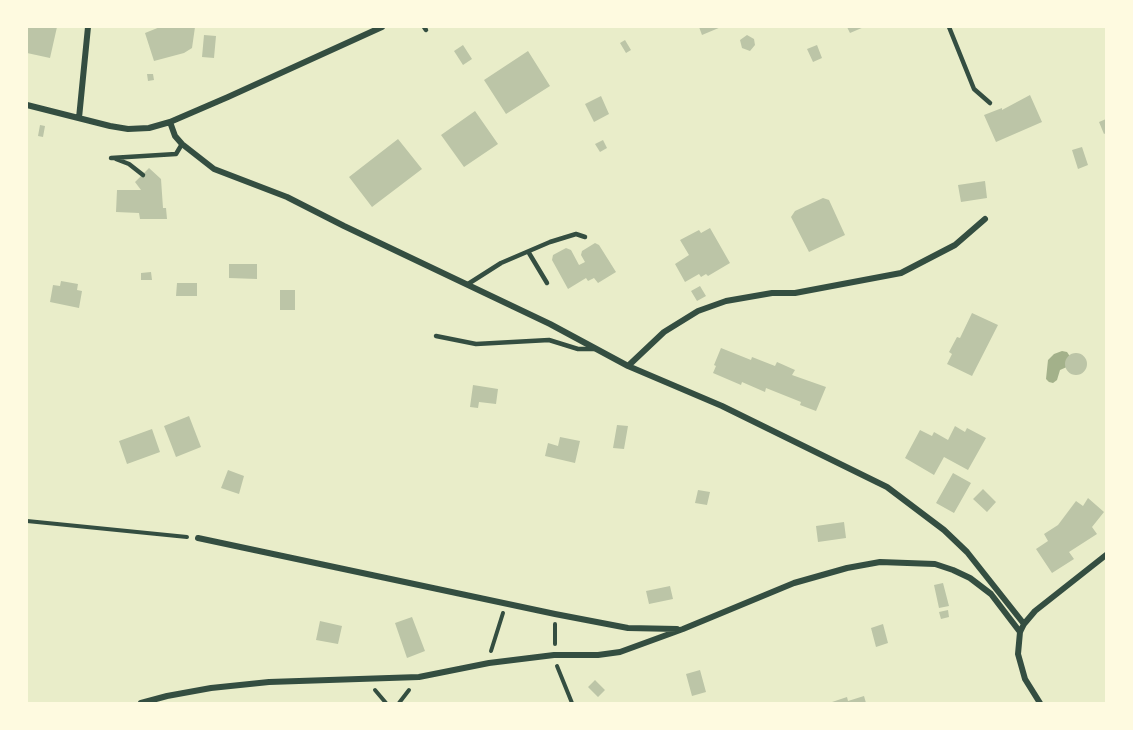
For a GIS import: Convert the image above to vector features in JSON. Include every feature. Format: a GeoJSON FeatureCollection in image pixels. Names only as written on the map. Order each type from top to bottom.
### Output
{"type":"FeatureCollection","features":[{"type":"Feature","properties":{"kind":"street"},"geometry":{"type":"LineString","coordinates":[[79,118],[88,27]]}},
{"type":"Feature","properties":{"kind":"street"},"geometry":{"type":"LineString","coordinates":[[27,105],[128,129],[149,128],[170,122],[381,27]]}},
{"type":"Feature","properties":{"kind":"street"},"geometry":{"type":"LineString","coordinates":[[170,122],[175,136],[205,164],[227,175],[254,182],[287,197],[550,324],[628,366],[722,406],[887,487],[944,530],[967,552],[1024,624]]}},
{"type":"Feature","properties":{"kind":"street"},"geometry":{"type":"LineString","coordinates":[[628,366],[664,332],[698,311],[737,299],[771,293],[795,293],[901,273],[955,244],[986,219]]}},
{"type":"Feature","properties":{"kind":"street"},"geometry":{"type":"LineString","coordinates":[[198,538],[628,628],[683,629]]}},
{"type":"Feature","properties":{"kind":"street"},"geometry":{"type":"LineString","coordinates":[[1040,703],[1025,679],[1018,654],[1020,632],[1035,611],[1106,555]]}},
{"type":"Feature","properties":{"kind":"street"},"geometry":{"type":"LineString","coordinates":[[141,703],[211,688],[269,682],[418,677],[489,663],[554,655],[598,656],[620,652],[683,629],[794,583],[847,567],[880,562],[935,564],[970,578],[991,594],[1020,632]]}},
{"type":"Feature","properties":{"kind":"lane"},"geometry":{"type":"LineString","coordinates":[[949,27],[974,89],[990,103]]}},
{"type":"Feature","properties":{"kind":"lane"},"geometry":{"type":"LineString","coordinates":[[143,175],[129,164],[111,158],[176,154],[182,144]]}},
{"type":"Feature","properties":{"kind":"lane"},"geometry":{"type":"LineString","coordinates":[[468,284],[501,263],[529,253],[550,242],[576,234],[585,237]]}},
{"type":"Feature","properties":{"kind":"lane"},"geometry":{"type":"LineString","coordinates":[[529,253],[547,283]]}},
{"type":"Feature","properties":{"kind":"lane"},"geometry":{"type":"LineString","coordinates":[[436,336],[476,344],[549,340],[578,349],[594,349]]}},
{"type":"Feature","properties":{"kind":"path"},"geometry":{"type":"LineString","coordinates":[[27,521],[198,538]]}},
{"type":"Feature","properties":{"kind":"path"},"geometry":{"type":"LineString","coordinates":[[489,663],[492,644],[505,603]]}},
{"type":"Feature","properties":{"kind":"path"},"geometry":{"type":"LineString","coordinates":[[555,614],[554,655],[572,703]]}},
{"type":"Feature","properties":{"kind":"shaded area"},"geometry":{"type":"Polygon","coordinates":[[[1067,352],[1071,358],[1069,366],[1060,370],[1057,380],[1053,383],[1049,382],[1046,379],[1048,360],[1054,354],[1067,352]]]}},
{"type":"Feature","properties":{"kind":"building"},"geometry":{"type":"Polygon","coordinates":[[[27,27],[57,27],[50,58],[27,53],[27,27]]]}},
{"type":"Feature","properties":{"kind":"building"},"geometry":{"type":"Polygon","coordinates":[[[160,27],[195,27],[192,48],[184,53],[154,61],[145,33],[160,27]]]}},
{"type":"Feature","properties":{"kind":"building"},"geometry":{"type":"Polygon","coordinates":[[[699,27],[721,27],[702,35],[699,27]]]}},
{"type":"Feature","properties":{"kind":"building"},"geometry":{"type":"Polygon","coordinates":[[[847,27],[864,27],[850,33],[847,27]]]}},
{"type":"Feature","properties":{"kind":"building"},"geometry":{"type":"Polygon","coordinates":[[[204,35],[216,36],[214,58],[202,57],[204,35]]]}},
{"type":"Feature","properties":{"kind":"building"},"geometry":{"type":"Polygon","coordinates":[[[747,35],[754,39],[755,45],[750,51],[742,48],[740,40],[747,35]]]}},
{"type":"Feature","properties":{"kind":"building"},"geometry":{"type":"Polygon","coordinates":[[[625,40],[631,50],[626,53],[620,43],[625,40]]]}},
{"type":"Feature","properties":{"kind":"building"},"geometry":{"type":"Polygon","coordinates":[[[463,45],[472,59],[463,65],[454,51],[463,45]]]}},
{"type":"Feature","properties":{"kind":"building"},"geometry":{"type":"Polygon","coordinates":[[[817,45],[822,58],[813,62],[807,49],[817,45]]]}},
{"type":"Feature","properties":{"kind":"building"},"geometry":{"type":"Polygon","coordinates":[[[528,51],[550,86],[506,114],[484,80],[528,51]]]}},
{"type":"Feature","properties":{"kind":"building"},"geometry":{"type":"Polygon","coordinates":[[[147,74],[153,74],[154,80],[148,81],[147,74]]]}},
{"type":"Feature","properties":{"kind":"building"},"geometry":{"type":"Polygon","coordinates":[[[1030,95],[1042,122],[996,142],[984,115],[1002,108],[1002,110],[1030,95]]]}},
{"type":"Feature","properties":{"kind":"building"},"geometry":{"type":"Polygon","coordinates":[[[601,96],[609,114],[594,122],[585,104],[601,96]]]}},
{"type":"Feature","properties":{"kind":"building"},"geometry":{"type":"Polygon","coordinates":[[[475,111],[498,144],[464,167],[441,135],[475,111]]]}},
{"type":"Feature","properties":{"kind":"building"},"geometry":{"type":"Polygon","coordinates":[[[1106,119],[1106,133],[1104,134],[1099,122],[1106,119]]]}},
{"type":"Feature","properties":{"kind":"building"},"geometry":{"type":"Polygon","coordinates":[[[40,125],[45,126],[43,137],[38,136],[40,125]]]}},
{"type":"Feature","properties":{"kind":"building"},"geometry":{"type":"Polygon","coordinates":[[[398,139],[422,169],[372,207],[349,177],[398,139]]]}},
{"type":"Feature","properties":{"kind":"building"},"geometry":{"type":"Polygon","coordinates":[[[603,140],[607,148],[600,152],[595,144],[603,140]]]}},
{"type":"Feature","properties":{"kind":"building"},"geometry":{"type":"Polygon","coordinates":[[[1082,147],[1088,165],[1078,169],[1072,150],[1082,147]]]}},
{"type":"Feature","properties":{"kind":"building"},"geometry":{"type":"Polygon","coordinates":[[[149,168],[161,179],[163,208],[166,208],[167,219],[140,219],[139,213],[116,212],[117,190],[141,190],[135,182],[149,168]]]}},
{"type":"Feature","properties":{"kind":"building"},"geometry":{"type":"Polygon","coordinates":[[[985,181],[987,198],[961,202],[958,185],[985,181]]]}},
{"type":"Feature","properties":{"kind":"building"},"geometry":{"type":"Polygon","coordinates":[[[823,198],[829,200],[845,235],[809,252],[791,217],[795,211],[823,198]]]}},
{"type":"Feature","properties":{"kind":"building"},"geometry":{"type":"Polygon","coordinates":[[[710,228],[730,263],[708,276],[706,274],[701,277],[699,274],[685,282],[675,264],[689,255],[680,240],[699,230],[701,233],[710,228]]]}},
{"type":"Feature","properties":{"kind":"building"},"geometry":{"type":"Polygon","coordinates":[[[595,243],[599,245],[616,272],[598,283],[594,278],[588,281],[586,278],[568,289],[552,260],[553,255],[566,248],[571,250],[579,265],[585,262],[581,255],[582,251],[595,243]]]}},
{"type":"Feature","properties":{"kind":"building"},"geometry":{"type":"Polygon","coordinates":[[[229,264],[257,264],[257,279],[229,278],[229,264]]]}},
{"type":"Feature","properties":{"kind":"building"},"geometry":{"type":"Polygon","coordinates":[[[151,272],[152,280],[141,280],[141,273],[151,272]]]}},
{"type":"Feature","properties":{"kind":"building"},"geometry":{"type":"Polygon","coordinates":[[[61,281],[78,284],[77,290],[82,291],[79,308],[50,302],[53,285],[60,286],[61,281]]]}},
{"type":"Feature","properties":{"kind":"building"},"geometry":{"type":"Polygon","coordinates":[[[177,283],[197,283],[197,296],[176,296],[177,283]]]}},
{"type":"Feature","properties":{"kind":"building"},"geometry":{"type":"Polygon","coordinates":[[[700,286],[706,296],[697,301],[691,291],[700,286]]]}},
{"type":"Feature","properties":{"kind":"building"},"geometry":{"type":"Polygon","coordinates":[[[280,290],[295,290],[295,310],[280,310],[280,290]]]}},
{"type":"Feature","properties":{"kind":"building"},"geometry":{"type":"Polygon","coordinates":[[[972,313],[998,325],[972,376],[947,364],[952,354],[949,352],[957,337],[960,338],[972,313]]]}},
{"type":"Feature","properties":{"kind":"building"},"geometry":{"type":"Polygon","coordinates":[[[721,348],[751,360],[752,357],[775,366],[777,362],[795,370],[792,375],[826,387],[816,411],[800,405],[801,402],[766,388],[765,392],[713,373],[721,348]]]}},
{"type":"Feature","properties":{"kind":"building"},"geometry":{"type":"Polygon","coordinates":[[[1076,353],[1086,360],[1087,364],[1080,374],[1076,375],[1066,368],[1065,364],[1072,354],[1076,353]]]}},
{"type":"Feature","properties":{"kind":"building"},"geometry":{"type":"Polygon","coordinates":[[[473,385],[498,389],[496,404],[479,402],[478,408],[470,407],[473,385]]]}},
{"type":"Feature","properties":{"kind":"building"},"geometry":{"type":"Polygon","coordinates":[[[189,416],[201,447],[176,457],[164,426],[189,416]]]}},
{"type":"Feature","properties":{"kind":"building"},"geometry":{"type":"Polygon","coordinates":[[[617,425],[628,426],[624,449],[613,448],[617,425]]]}},
{"type":"Feature","properties":{"kind":"building"},"geometry":{"type":"Polygon","coordinates":[[[955,426],[965,432],[967,428],[986,438],[968,470],[944,457],[934,475],[905,458],[920,430],[932,436],[934,432],[948,440],[955,426]]]}},
{"type":"Feature","properties":{"kind":"building"},"geometry":{"type":"Polygon","coordinates":[[[152,429],[160,452],[127,464],[119,441],[152,429]]]}},
{"type":"Feature","properties":{"kind":"building"},"geometry":{"type":"Polygon","coordinates":[[[560,437],[580,441],[575,463],[545,456],[548,443],[558,446],[560,437]]]}},
{"type":"Feature","properties":{"kind":"building"},"geometry":{"type":"Polygon","coordinates":[[[228,470],[244,476],[239,494],[221,488],[228,470]]]}},
{"type":"Feature","properties":{"kind":"building"},"geometry":{"type":"Polygon","coordinates":[[[953,473],[971,483],[954,513],[936,503],[953,473]]]}},
{"type":"Feature","properties":{"kind":"building"},"geometry":{"type":"Polygon","coordinates":[[[983,489],[996,502],[987,512],[973,499],[983,489]]]}},
{"type":"Feature","properties":{"kind":"building"},"geometry":{"type":"Polygon","coordinates":[[[698,490],[710,492],[707,505],[695,503],[698,490]]]}},
{"type":"Feature","properties":{"kind":"building"},"geometry":{"type":"Polygon","coordinates":[[[1088,498],[1104,512],[1092,527],[1097,534],[1069,552],[1074,559],[1052,573],[1036,549],[1048,541],[1044,534],[1058,525],[1076,501],[1083,506],[1088,498]]]}},
{"type":"Feature","properties":{"kind":"building"},"geometry":{"type":"Polygon","coordinates":[[[844,522],[846,538],[818,542],[816,526],[844,522]]]}},
{"type":"Feature","properties":{"kind":"building"},"geometry":{"type":"Polygon","coordinates":[[[943,583],[949,606],[939,608],[934,585],[943,583]]]}},
{"type":"Feature","properties":{"kind":"building"},"geometry":{"type":"Polygon","coordinates":[[[670,586],[673,599],[649,604],[646,591],[670,586]]]}},
{"type":"Feature","properties":{"kind":"building"},"geometry":{"type":"Polygon","coordinates":[[[948,610],[949,617],[941,619],[939,612],[948,610]]]}},
{"type":"Feature","properties":{"kind":"building"},"geometry":{"type":"Polygon","coordinates":[[[412,617],[425,651],[407,658],[395,623],[412,617]]]}},
{"type":"Feature","properties":{"kind":"building"},"geometry":{"type":"Polygon","coordinates":[[[320,621],[342,626],[338,644],[316,640],[320,621]]]}},
{"type":"Feature","properties":{"kind":"building"},"geometry":{"type":"Polygon","coordinates":[[[883,624],[888,643],[876,647],[871,628],[883,624]]]}},
{"type":"Feature","properties":{"kind":"building"},"geometry":{"type":"Polygon","coordinates":[[[700,670],[706,692],[692,696],[686,674],[700,670]]]}},
{"type":"Feature","properties":{"kind":"building"},"geometry":{"type":"Polygon","coordinates":[[[595,680],[605,690],[598,697],[588,687],[595,680]]]}},
{"type":"Feature","properties":{"kind":"building"},"geometry":{"type":"Polygon","coordinates":[[[864,696],[866,703],[829,703],[847,697],[848,701],[864,696]]]}}]}
